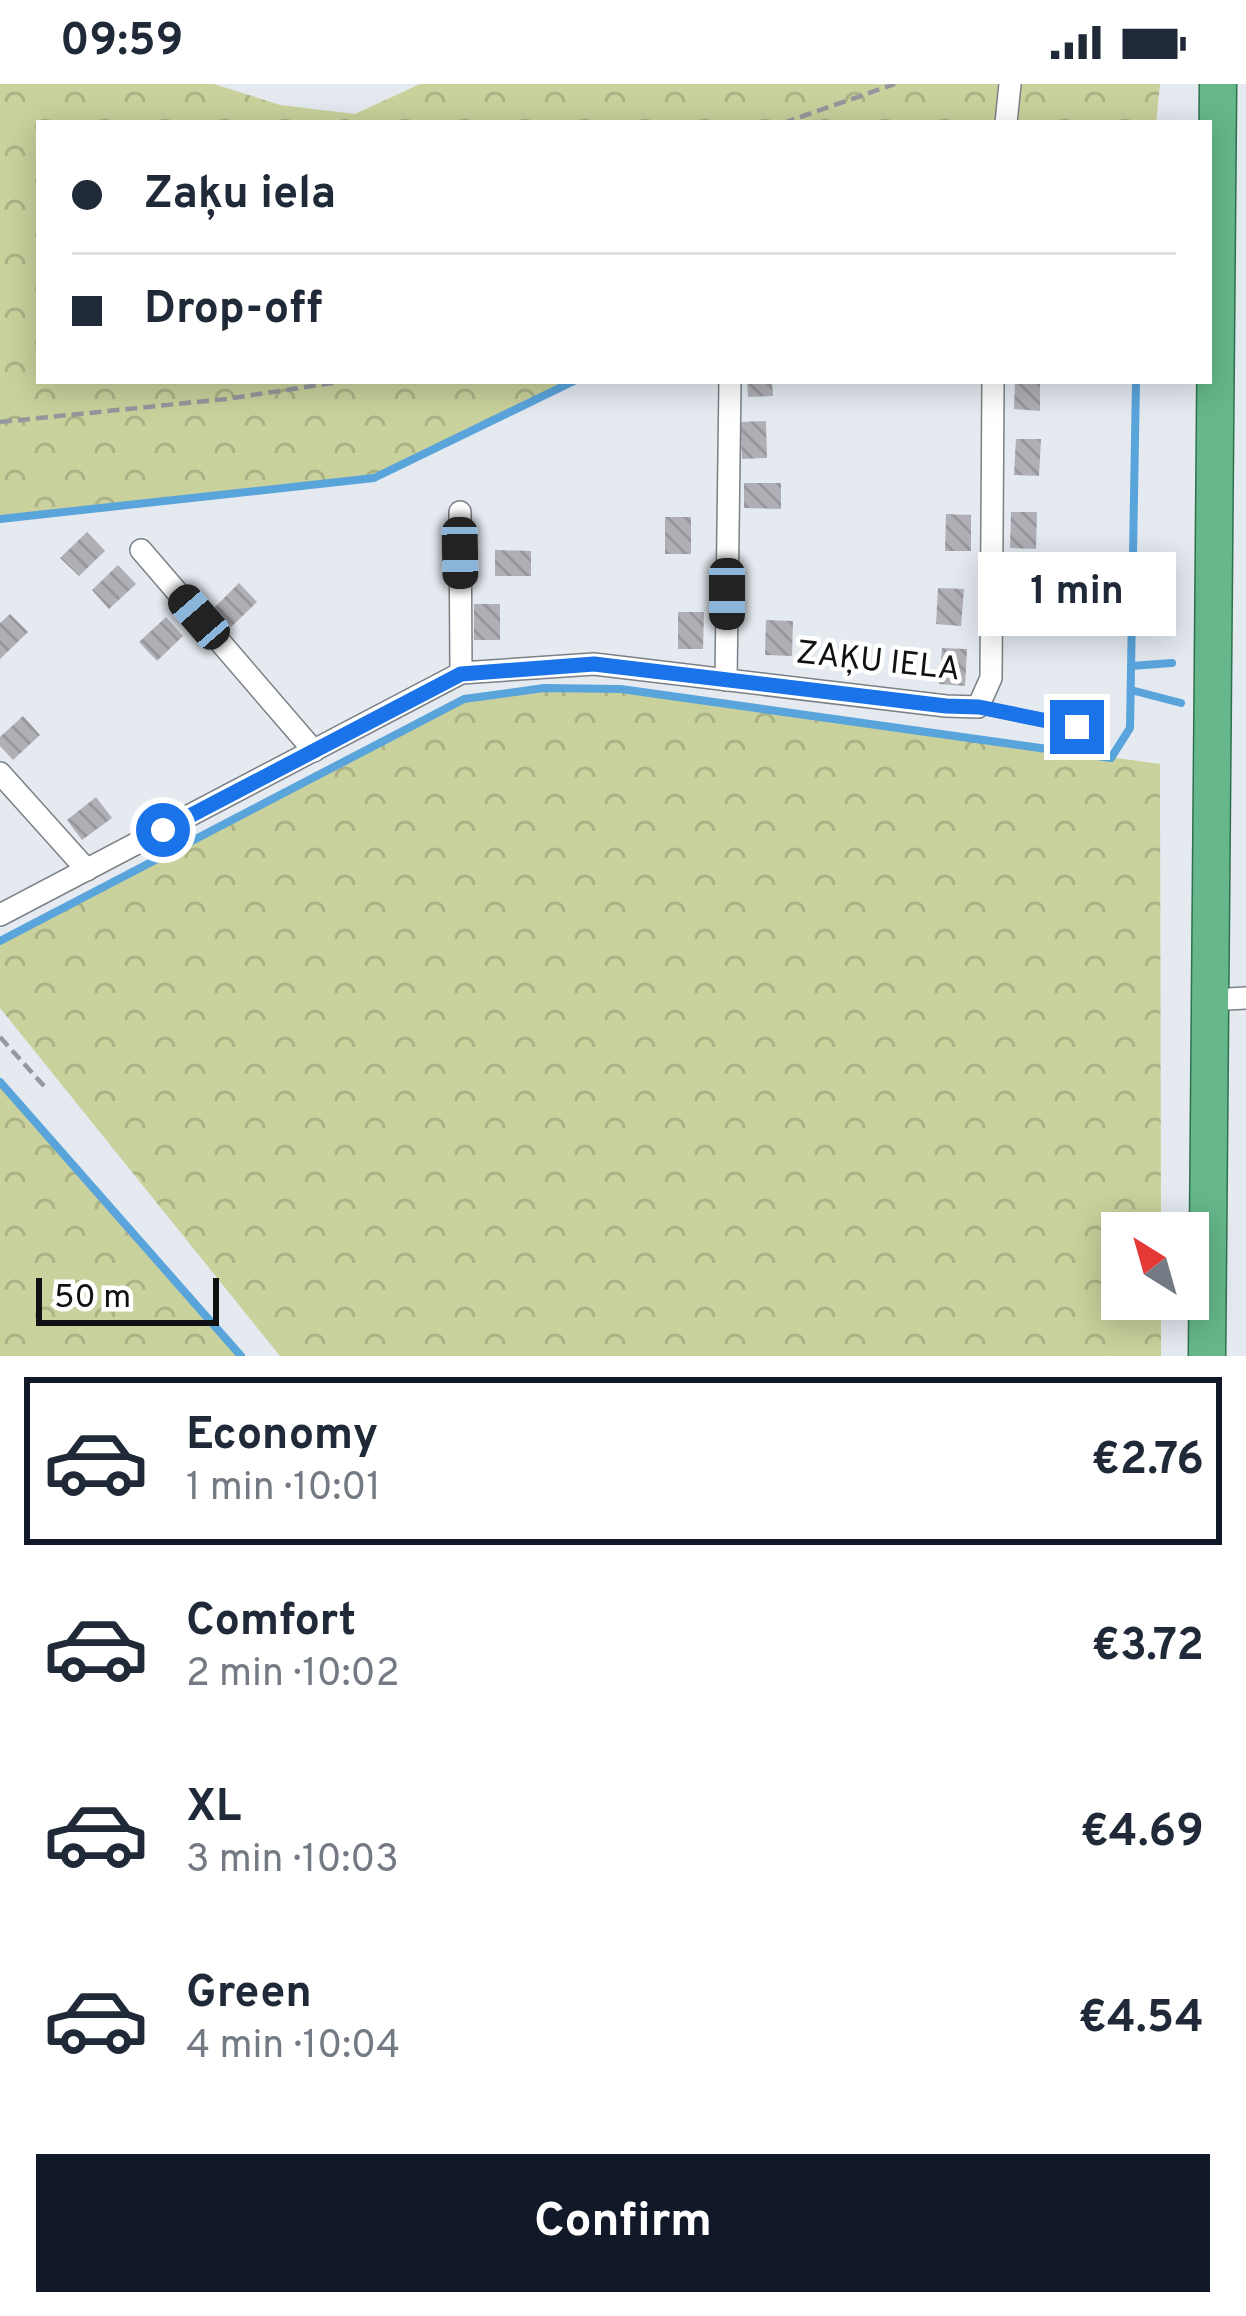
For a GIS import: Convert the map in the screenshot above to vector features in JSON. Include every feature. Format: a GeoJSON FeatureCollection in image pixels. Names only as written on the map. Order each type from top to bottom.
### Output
{"type":"FeatureCollection","features":[{"type":"Feature","properties":{"kind":"highway"},"geometry":{"type":"LineString","coordinates":[[1207,1356],[1228,999],[1218,84]]}},
{"type":"Feature","properties":{"kind":"street"},"geometry":{"type":"LineString","coordinates":[[1006,120],[1010,84]]}},
{"type":"Feature","properties":{"kind":"street"},"geometry":{"type":"LineString","coordinates":[[726,680],[730,384]]}},
{"type":"Feature","properties":{"kind":"street","name":"ZAĶU IELA"},"geometry":{"type":"LineString","coordinates":[[0,915],[461,674],[594,664],[979,707],[991,678],[993,384]]}},
{"type":"Feature","properties":{"kind":"street"},"geometry":{"type":"LineString","coordinates":[[460,512],[461,674]]}},
{"type":"Feature","properties":{"kind":"street"},"geometry":{"type":"LineString","coordinates":[[141,550],[314,751]]}},
{"type":"Feature","properties":{"kind":"street"},"geometry":{"type":"LineString","coordinates":[[0,773],[87,870]]}},
{"type":"Feature","properties":{"kind":"lane"},"geometry":{"type":"LineString","coordinates":[[979,707],[1077,727]]}},
{"type":"Feature","properties":{"kind":"path"},"geometry":{"type":"LineString","coordinates":[[792,120],[895,84]]}},
{"type":"Feature","properties":{"kind":"path"},"geometry":{"type":"LineString","coordinates":[[0,422],[326,384]]}},
{"type":"Feature","properties":{"kind":"path"},"geometry":{"type":"LineString","coordinates":[[0,1037],[44,1086]]}},
{"type":"Feature","properties":{"kind":"green space"},"geometry":{"type":"Polygon","coordinates":[[[0,84],[214,84],[280,105],[355,114],[420,84],[1160,84],[1156,120],[36,120],[36,384],[568,384],[374,478],[0,519],[0,84]]]}},
{"type":"Feature","properties":{"kind":"green space"},"geometry":{"type":"Polygon","coordinates":[[[544,688],[621,689],[1160,764],[1161,1212],[1101,1212],[1101,1320],[1161,1320],[1161,1356],[280,1356],[0,1008],[0,941],[464,699],[544,688]]]}},
{"type":"Feature","properties":{"kind":"green space"},"geometry":{"type":"Polygon","coordinates":[[[0,1082],[240,1356],[0,1356],[0,1082]]]}},
{"type":"Feature","properties":{"kind":"building"},"geometry":{"type":"Polygon","coordinates":[[[747,384],[772,384],[773,396],[748,397],[747,384]]]}},
{"type":"Feature","properties":{"kind":"building"},"geometry":{"type":"Polygon","coordinates":[[[1015,384],[1040,384],[1040,411],[1014,409],[1015,384]]]}},
{"type":"Feature","properties":{"kind":"building"},"geometry":{"type":"Polygon","coordinates":[[[766,421],[767,458],[742,459],[740,422],[766,421]]]}},
{"type":"Feature","properties":{"kind":"building"},"geometry":{"type":"Polygon","coordinates":[[[1016,439],[1041,439],[1039,476],[1014,475],[1016,439]]]}},
{"type":"Feature","properties":{"kind":"building"},"geometry":{"type":"Polygon","coordinates":[[[744,483],[781,483],[781,509],[744,508],[744,483]]]}},
{"type":"Feature","properties":{"kind":"building"},"geometry":{"type":"Polygon","coordinates":[[[1011,512],[1037,512],[1036,549],[1010,548],[1011,512]]]}},
{"type":"Feature","properties":{"kind":"building"},"geometry":{"type":"Polygon","coordinates":[[[946,514],[971,515],[971,551],[945,551],[946,514]]]}},
{"type":"Feature","properties":{"kind":"building"},"geometry":{"type":"Polygon","coordinates":[[[665,517],[691,517],[691,554],[665,554],[665,517]]]}},
{"type":"Feature","properties":{"kind":"building"},"geometry":{"type":"Polygon","coordinates":[[[87,532],[105,551],[79,576],[60,558],[87,532]]]}},
{"type":"Feature","properties":{"kind":"building"},"geometry":{"type":"Polygon","coordinates":[[[495,550],[531,551],[531,576],[495,576],[495,550]]]}},
{"type":"Feature","properties":{"kind":"building"},"geometry":{"type":"Polygon","coordinates":[[[118,565],[136,584],[109,609],[92,590],[118,565]]]}},
{"type":"Feature","properties":{"kind":"building"},"geometry":{"type":"Polygon","coordinates":[[[239,583],[257,602],[231,627],[213,609],[239,583]]]}},
{"type":"Feature","properties":{"kind":"building"},"geometry":{"type":"Polygon","coordinates":[[[938,588],[964,589],[961,626],[936,624],[938,588]]]}},
{"type":"Feature","properties":{"kind":"building"},"geometry":{"type":"Polygon","coordinates":[[[474,604],[500,604],[500,640],[474,640],[474,604]]]}},
{"type":"Feature","properties":{"kind":"building"},"geometry":{"type":"Polygon","coordinates":[[[678,612],[704,612],[703,649],[678,649],[678,612]]]}},
{"type":"Feature","properties":{"kind":"building"},"geometry":{"type":"Polygon","coordinates":[[[10,614],[28,632],[0,659],[0,623],[10,614]]]}},
{"type":"Feature","properties":{"kind":"building"},"geometry":{"type":"Polygon","coordinates":[[[166,617],[183,636],[157,661],[139,642],[166,617]]]}},
{"type":"Feature","properties":{"kind":"building"},"geometry":{"type":"Polygon","coordinates":[[[766,620],[793,621],[792,656],[765,655],[766,620]]]}},
{"type":"Feature","properties":{"kind":"building"},"geometry":{"type":"Polygon","coordinates":[[[942,648],[967,649],[965,686],[939,684],[942,648]]]}},
{"type":"Feature","properties":{"kind":"building"},"geometry":{"type":"Polygon","coordinates":[[[23,716],[40,735],[13,760],[0,746],[0,737],[23,716]]]}},
{"type":"Feature","properties":{"kind":"building"},"geometry":{"type":"Polygon","coordinates":[[[96,797],[112,818],[82,840],[67,820],[96,797]]]}},
{"type":"Feature","properties":{"kind":"waterway"},"geometry":{"type":"LineString","coordinates":[[0,519],[374,478],[568,384]]}},
{"type":"Feature","properties":{"kind":"waterway"},"geometry":{"type":"LineString","coordinates":[[0,941],[464,699],[544,688],[621,689],[1111,758],[1130,728],[1136,384]]}},
{"type":"Feature","properties":{"kind":"waterway"},"geometry":{"type":"LineString","coordinates":[[1131,666],[1172,663]]}},
{"type":"Feature","properties":{"kind":"waterway"},"geometry":{"type":"LineString","coordinates":[[1131,690],[1181,703]]}},
{"type":"Feature","properties":{"kind":"waterway"},"geometry":{"type":"LineString","coordinates":[[0,1082],[241,1356]]}},
{"type":"Feature","properties":{"kind":"route"},"geometry":{"type":"LineString","coordinates":[[163,830],[461,674],[594,664],[979,707],[1077,727]]}}]}
